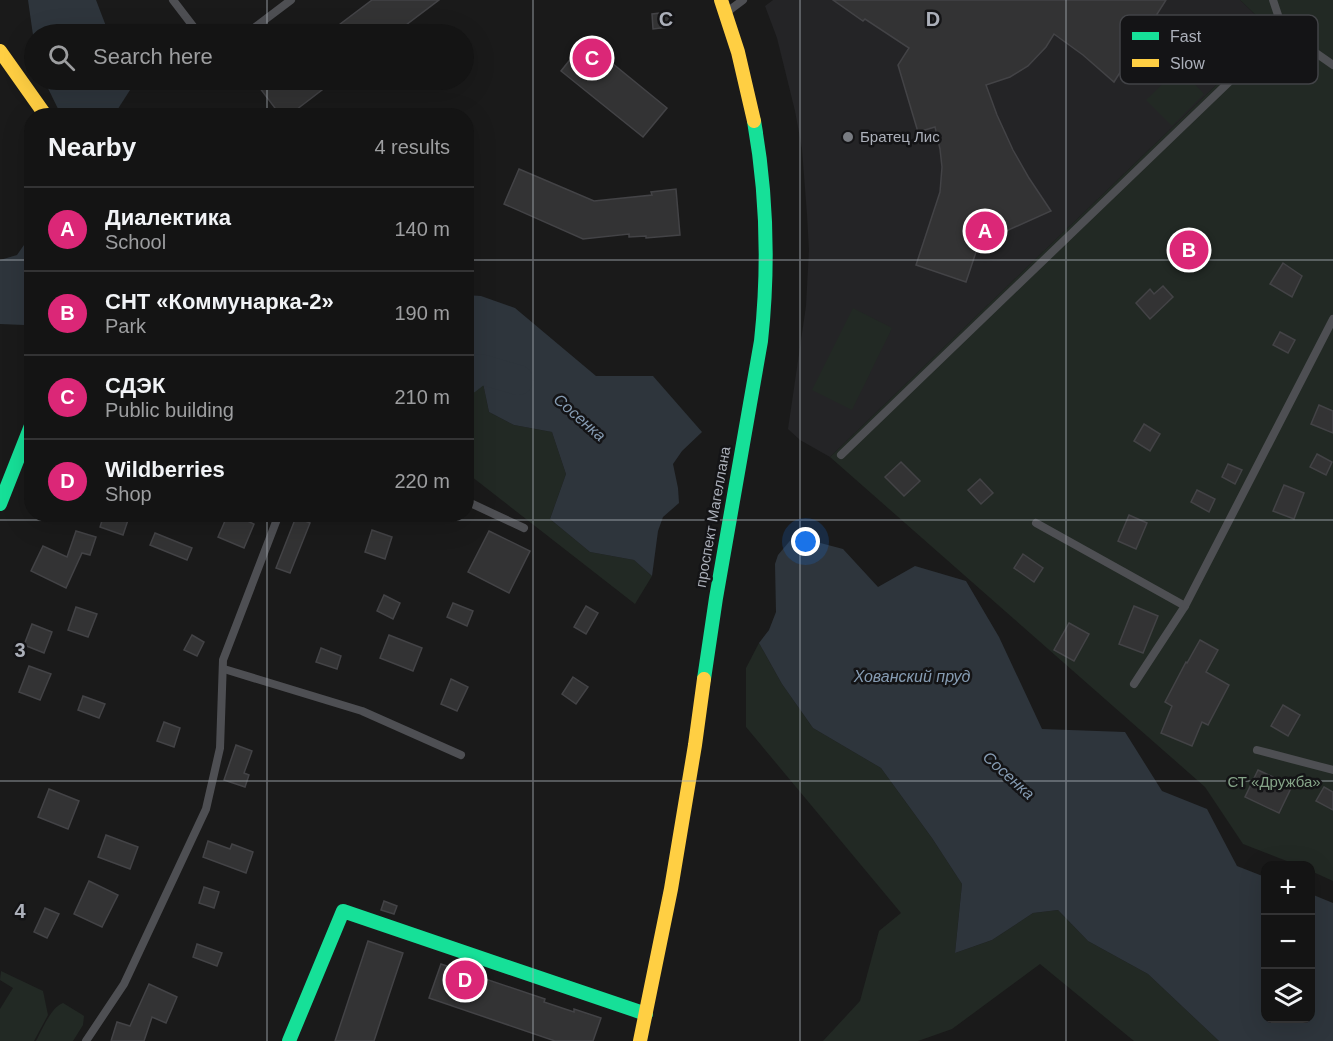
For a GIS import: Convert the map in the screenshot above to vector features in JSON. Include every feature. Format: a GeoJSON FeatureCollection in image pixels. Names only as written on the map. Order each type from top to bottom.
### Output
{"type":"FeatureCollection","features":[{"type":"Feature","properties":{"kind":"street","name":"проспект Магеллана"},"geometry":{"type":"LineString","coordinates":[[640,1041],[671,889],[716,598],[761,341],[765,299],[765,216],[756,125],[737,45],[723,6]]}},
{"type":"Feature","properties":{"kind":"street"},"geometry":{"type":"LineString","coordinates":[[0,51],[24,85]]}},
{"type":"Feature","properties":{"kind":"street"},"geometry":{"type":"LineString","coordinates":[[28,90],[40,108]]}},
{"type":"Feature","properties":{"kind":"street"},"geometry":{"type":"LineString","coordinates":[[0,504],[24,443]]}},
{"type":"Feature","properties":{"kind":"street"},"geometry":{"type":"LineString","coordinates":[[289,1041],[344,911],[646,1014]]}},
{"type":"Feature","properties":{"kind":"lane"},"geometry":{"type":"LineString","coordinates":[[173,0],[192,24]]}},
{"type":"Feature","properties":{"kind":"lane"},"geometry":{"type":"LineString","coordinates":[[259,24],[291,0]]}},
{"type":"Feature","properties":{"kind":"lane"},"geometry":{"type":"LineString","coordinates":[[723,6],[743,0]]}},
{"type":"Feature","properties":{"kind":"lane"},"geometry":{"type":"LineString","coordinates":[[1273,0],[1278,15]]}},
{"type":"Feature","properties":{"kind":"lane"},"geometry":{"type":"LineString","coordinates":[[1318,54],[1333,65]]}},
{"type":"Feature","properties":{"kind":"lane"},"geometry":{"type":"LineString","coordinates":[[841,455],[1227,84]]}},
{"type":"Feature","properties":{"kind":"lane"},"geometry":{"type":"LineString","coordinates":[[1134,684],[1185,606],[1333,319]]}},
{"type":"Feature","properties":{"kind":"lane"},"geometry":{"type":"LineString","coordinates":[[474,505],[524,528]]}},
{"type":"Feature","properties":{"kind":"lane"},"geometry":{"type":"LineString","coordinates":[[86,1041],[124,984],[206,808],[220,748],[223,660],[276,522]]}},
{"type":"Feature","properties":{"kind":"lane"},"geometry":{"type":"LineString","coordinates":[[1036,523],[1185,606]]}},
{"type":"Feature","properties":{"kind":"lane"},"geometry":{"type":"LineString","coordinates":[[224,669],[362,711],[461,755]]}},
{"type":"Feature","properties":{"kind":"lane"},"geometry":{"type":"LineString","coordinates":[[1257,750],[1333,770]]}},
{"type":"Feature","properties":{"kind":"shaded area"},"geometry":{"type":"Polygon","coordinates":[[[773,0],[1240,0],[1256,15],[1120,15],[1120,84],[1217,84],[830,457],[800,440],[788,429],[806,306],[809,250],[802,149],[777,38],[765,6],[773,0]]]}},
{"type":"Feature","properties":{"kind":"green space","name":"СТ «Дружба»"},"geometry":{"type":"Polygon","coordinates":[[[1240,0],[1333,0],[1333,881],[1315,873],[1315,861],[1287,861],[1243,844],[1205,787],[830,457],[1217,84],[1318,84],[1318,15],[1256,15],[1240,0]]]}},
{"type":"Feature","properties":{"kind":"green space"},"geometry":{"type":"Polygon","coordinates":[[[1162,84],[1194,84],[1204,94],[1172,126],[1146,100],[1162,84]]]}},
{"type":"Feature","properties":{"kind":"green space"},"geometry":{"type":"Polygon","coordinates":[[[853,308],[892,328],[852,410],[812,390],[853,308]]]}},
{"type":"Feature","properties":{"kind":"green space"},"geometry":{"type":"Polygon","coordinates":[[[480,369],[489,412],[514,425],[552,432],[566,474],[550,519],[590,552],[634,560],[652,576],[635,604],[474,478],[474,374],[480,369]]]}},
{"type":"Feature","properties":{"kind":"green space"},"geometry":{"type":"Polygon","coordinates":[[[759,643],[782,684],[813,728],[881,768],[962,884],[955,953],[992,940],[1033,913],[1058,910],[1088,941],[1148,974],[1219,1041],[1134,1041],[1040,964],[952,1029],[918,1041],[823,1041],[860,1001],[879,931],[901,913],[746,727],[746,668],[759,643]]]}},
{"type":"Feature","properties":{"kind":"green space"},"geometry":{"type":"Polygon","coordinates":[[[1,971],[43,991],[48,1015],[34,1041],[0,1041],[0,1009],[13,988],[0,980],[1,971]]]}},
{"type":"Feature","properties":{"kind":"green space"},"geometry":{"type":"Polygon","coordinates":[[[63,1003],[84,1016],[83,1025],[73,1041],[36,1041],[51,1014],[63,1003]]]}},
{"type":"Feature","properties":{"kind":"water"},"geometry":{"type":"Polygon","coordinates":[[[28,0],[96,0],[105,24],[31,24],[28,0]]]}},
{"type":"Feature","properties":{"kind":"water"},"geometry":{"type":"Polygon","coordinates":[[[49,90],[130,90],[118,108],[58,108],[49,90]]]}},
{"type":"Feature","properties":{"kind":"water"},"geometry":{"type":"Polygon","coordinates":[[[24,245],[24,325],[0,324],[0,260],[17,255],[24,245]]]}},
{"type":"Feature","properties":{"kind":"water"},"geometry":{"type":"Polygon","coordinates":[[[474,296],[515,308],[596,376],[653,376],[702,432],[682,451],[673,464],[679,503],[663,517],[658,531],[652,576],[634,560],[590,552],[550,519],[566,474],[552,432],[514,425],[489,412],[480,369],[474,364],[474,296]]]}},
{"type":"Feature","properties":{"kind":"water","name":"Хованский пруд"},"geometry":{"type":"Polygon","coordinates":[[[794,536],[843,549],[878,587],[915,566],[966,581],[999,637],[1042,729],[1125,732],[1162,791],[1207,809],[1237,866],[1261,875],[1261,1023],[1315,1023],[1315,896],[1333,903],[1333,1041],[1219,1041],[1148,974],[1088,941],[1058,910],[1033,913],[992,940],[955,953],[962,884],[881,768],[813,728],[782,684],[759,643],[769,630],[776,612],[775,564],[778,555],[794,536]]]}},
{"type":"Feature","properties":{"kind":"building"},"geometry":{"type":"Polygon","coordinates":[[[372,0],[439,0],[407,24],[340,24],[372,0]]]}},
{"type":"Feature","properties":{"kind":"building"},"geometry":{"type":"Polygon","coordinates":[[[833,0],[1166,0],[1156,15],[1120,15],[1120,73],[1114,82],[1054,34],[1046,47],[1028,66],[1010,77],[986,85],[1013,150],[1051,211],[979,243],[966,282],[916,265],[940,192],[942,167],[940,149],[935,127],[918,132],[898,65],[909,48],[865,19],[863,21],[833,0]]]}},
{"type":"Feature","properties":{"kind":"building"},"geometry":{"type":"Polygon","coordinates":[[[668,12],[669,27],[653,29],[652,14],[668,12]]]}},
{"type":"Feature","properties":{"kind":"building"},"geometry":{"type":"Polygon","coordinates":[[[585,41],[667,108],[643,137],[561,71],[585,41]]]}},
{"type":"Feature","properties":{"kind":"building"},"geometry":{"type":"Polygon","coordinates":[[[261,90],[322,90],[298,108],[275,108],[261,90]]]}},
{"type":"Feature","properties":{"kind":"building"},"geometry":{"type":"Polygon","coordinates":[[[519,169],[594,201],[652,195],[651,192],[676,189],[680,235],[646,238],[646,236],[629,237],[629,234],[583,239],[504,204],[519,169]]]}},
{"type":"Feature","properties":{"kind":"building"},"geometry":{"type":"Polygon","coordinates":[[[1283,263],[1302,276],[1292,297],[1270,284],[1283,263]]]}},
{"type":"Feature","properties":{"kind":"building"},"geometry":{"type":"Polygon","coordinates":[[[1163,286],[1173,297],[1150,319],[1136,303],[1150,289],[1154,294],[1163,286]]]}},
{"type":"Feature","properties":{"kind":"building"},"geometry":{"type":"Polygon","coordinates":[[[1280,332],[1295,340],[1288,353],[1273,345],[1280,332]]]}},
{"type":"Feature","properties":{"kind":"building"},"geometry":{"type":"Polygon","coordinates":[[[1319,405],[1333,411],[1333,433],[1311,424],[1319,405]]]}},
{"type":"Feature","properties":{"kind":"building"},"geometry":{"type":"Polygon","coordinates":[[[1144,424],[1160,434],[1150,451],[1134,441],[1144,424]]]}},
{"type":"Feature","properties":{"kind":"building"},"geometry":{"type":"Polygon","coordinates":[[[1317,454],[1332,462],[1326,475],[1310,467],[1317,454]]]}},
{"type":"Feature","properties":{"kind":"building"},"geometry":{"type":"Polygon","coordinates":[[[901,462],[920,481],[904,496],[885,477],[901,462]]]}},
{"type":"Feature","properties":{"kind":"building"},"geometry":{"type":"Polygon","coordinates":[[[1228,464],[1242,470],[1235,484],[1222,477],[1228,464]]]}},
{"type":"Feature","properties":{"kind":"building"},"geometry":{"type":"Polygon","coordinates":[[[980,479],[993,493],[981,504],[968,490],[980,479]]]}},
{"type":"Feature","properties":{"kind":"building"},"geometry":{"type":"Polygon","coordinates":[[[1284,485],[1304,493],[1294,519],[1273,511],[1284,485]]]}},
{"type":"Feature","properties":{"kind":"building"},"geometry":{"type":"Polygon","coordinates":[[[1197,490],[1215,499],[1209,512],[1191,502],[1197,490]]]}},
{"type":"Feature","properties":{"kind":"building"},"geometry":{"type":"Polygon","coordinates":[[[1129,515],[1147,523],[1136,549],[1118,541],[1129,515]]]}},
{"type":"Feature","properties":{"kind":"building"},"geometry":{"type":"Polygon","coordinates":[[[102,522],[127,522],[123,535],[100,527],[102,522]]]}},
{"type":"Feature","properties":{"kind":"building"},"geometry":{"type":"Polygon","coordinates":[[[225,522],[254,524],[244,548],[218,537],[225,522]]]}},
{"type":"Feature","properties":{"kind":"building"},"geometry":{"type":"Polygon","coordinates":[[[294,522],[310,523],[290,573],[276,568],[294,522]]]}},
{"type":"Feature","properties":{"kind":"building"},"geometry":{"type":"Polygon","coordinates":[[[372,530],[392,537],[385,559],[365,552],[372,530]]]}},
{"type":"Feature","properties":{"kind":"building"},"geometry":{"type":"Polygon","coordinates":[[[76,531],[96,537],[90,555],[82,553],[66,588],[31,571],[43,546],[67,557],[76,531]]]}},
{"type":"Feature","properties":{"kind":"building"},"geometry":{"type":"Polygon","coordinates":[[[489,531],[530,551],[509,593],[468,572],[489,531]]]}},
{"type":"Feature","properties":{"kind":"building"},"geometry":{"type":"Polygon","coordinates":[[[155,533],[192,548],[187,560],[150,545],[155,533]]]}},
{"type":"Feature","properties":{"kind":"building"},"geometry":{"type":"Polygon","coordinates":[[[1023,554],[1043,568],[1034,582],[1014,568],[1023,554]]]}},
{"type":"Feature","properties":{"kind":"building"},"geometry":{"type":"Polygon","coordinates":[[[384,595],[400,603],[393,619],[377,611],[384,595]]]}},
{"type":"Feature","properties":{"kind":"building"},"geometry":{"type":"Polygon","coordinates":[[[453,603],[473,611],[467,626],[447,617],[453,603]]]}},
{"type":"Feature","properties":{"kind":"building"},"geometry":{"type":"Polygon","coordinates":[[[586,606],[598,613],[586,634],[574,627],[586,606]]]}},
{"type":"Feature","properties":{"kind":"building"},"geometry":{"type":"Polygon","coordinates":[[[1134,606],[1158,616],[1143,653],[1119,644],[1134,606]]]}},
{"type":"Feature","properties":{"kind":"building"},"geometry":{"type":"Polygon","coordinates":[[[76,607],[97,614],[88,637],[68,630],[76,607]]]}},
{"type":"Feature","properties":{"kind":"building"},"geometry":{"type":"Polygon","coordinates":[[[1069,623],[1089,634],[1074,661],[1054,650],[1069,623]]]}},
{"type":"Feature","properties":{"kind":"building"},"geometry":{"type":"Polygon","coordinates":[[[32,624],[52,632],[44,653],[24,645],[32,624]]]}},
{"type":"Feature","properties":{"kind":"building"},"geometry":{"type":"Polygon","coordinates":[[[192,635],[204,642],[197,656],[184,650],[192,635]]]}},
{"type":"Feature","properties":{"kind":"building"},"geometry":{"type":"Polygon","coordinates":[[[389,635],[422,648],[413,671],[380,658],[389,635]]]}},
{"type":"Feature","properties":{"kind":"building"},"geometry":{"type":"Polygon","coordinates":[[[1200,640],[1218,650],[1206,672],[1229,685],[1208,725],[1202,722],[1192,746],[1161,733],[1172,706],[1165,702],[1200,640]]]}},
{"type":"Feature","properties":{"kind":"building"},"geometry":{"type":"Polygon","coordinates":[[[321,648],[341,656],[337,669],[316,662],[321,648]]]}},
{"type":"Feature","properties":{"kind":"building"},"geometry":{"type":"Polygon","coordinates":[[[29,666],[51,674],[40,700],[19,692],[29,666]]]}},
{"type":"Feature","properties":{"kind":"building"},"geometry":{"type":"Polygon","coordinates":[[[573,677],[588,687],[576,704],[562,694],[573,677]]]}},
{"type":"Feature","properties":{"kind":"building"},"geometry":{"type":"Polygon","coordinates":[[[451,679],[468,687],[457,711],[441,704],[451,679]]]}},
{"type":"Feature","properties":{"kind":"building"},"geometry":{"type":"Polygon","coordinates":[[[83,696],[105,704],[99,718],[78,710],[83,696]]]}},
{"type":"Feature","properties":{"kind":"building"},"geometry":{"type":"Polygon","coordinates":[[[1283,705],[1300,715],[1288,736],[1271,726],[1283,705]]]}},
{"type":"Feature","properties":{"kind":"building"},"geometry":{"type":"Polygon","coordinates":[[[164,722],[180,728],[174,747],[157,741],[164,722]]]}},
{"type":"Feature","properties":{"kind":"building"},"geometry":{"type":"Polygon","coordinates":[[[236,745],[252,751],[244,773],[249,775],[245,787],[224,780],[236,745]]]}},
{"type":"Feature","properties":{"kind":"building"},"geometry":{"type":"Polygon","coordinates":[[[1258,770],[1292,786],[1279,813],[1245,797],[1258,770]]]}},
{"type":"Feature","properties":{"kind":"building"},"geometry":{"type":"Polygon","coordinates":[[[1324,787],[1333,792],[1333,810],[1316,801],[1324,787]]]}},
{"type":"Feature","properties":{"kind":"building"},"geometry":{"type":"Polygon","coordinates":[[[49,789],[79,801],[68,829],[38,817],[49,789]]]}},
{"type":"Feature","properties":{"kind":"building"},"geometry":{"type":"Polygon","coordinates":[[[106,835],[138,847],[130,869],[98,857],[106,835]]]}},
{"type":"Feature","properties":{"kind":"building"},"geometry":{"type":"Polygon","coordinates":[[[208,841],[230,849],[232,844],[253,852],[246,873],[203,857],[208,841]]]}},
{"type":"Feature","properties":{"kind":"building"},"geometry":{"type":"Polygon","coordinates":[[[89,881],[118,895],[102,927],[74,914],[89,881]]]}},
{"type":"Feature","properties":{"kind":"building"},"geometry":{"type":"Polygon","coordinates":[[[204,887],[219,892],[214,908],[199,903],[204,887]]]}},
{"type":"Feature","properties":{"kind":"building"},"geometry":{"type":"Polygon","coordinates":[[[384,901],[397,906],[394,914],[381,910],[384,901]]]}},
{"type":"Feature","properties":{"kind":"building"},"geometry":{"type":"Polygon","coordinates":[[[45,908],[59,914],[47,938],[34,932],[45,908]]]}},
{"type":"Feature","properties":{"kind":"building"},"geometry":{"type":"Polygon","coordinates":[[[368,941],[403,953],[374,1041],[335,1041],[368,941]]]}},
{"type":"Feature","properties":{"kind":"building"},"geometry":{"type":"Polygon","coordinates":[[[197,944],[222,953],[217,966],[193,957],[197,944]]]}},
{"type":"Feature","properties":{"kind":"building"},"geometry":{"type":"Polygon","coordinates":[[[441,964],[545,999],[544,1002],[601,1018],[593,1041],[555,1041],[429,998],[441,964]]]}},
{"type":"Feature","properties":{"kind":"building"},"geometry":{"type":"Polygon","coordinates":[[[149,984],[177,997],[166,1023],[152,1017],[144,1041],[111,1041],[117,1022],[130,1026],[149,984]]]}},
{"type":"Feature","properties":{"kind":"waterway","name":"Сосенка"},"geometry":{"type":"LineString","coordinates":[[474,374],[480,369],[518,380]]}},
{"type":"Feature","properties":{"kind":"traffic: fast"},"geometry":{"type":"LineString","coordinates":[[704,679],[764,313],[766,258],[764,203],[754,121]]}},
{"type":"Feature","properties":{"kind":"traffic: fast"},"geometry":{"type":"LineString","coordinates":[[0,504],[24,443]]}},
{"type":"Feature","properties":{"kind":"traffic: fast"},"geometry":{"type":"LineString","coordinates":[[289,1041],[343,911],[646,1014]]}},
{"type":"Feature","properties":{"kind":"traffic: slow"},"geometry":{"type":"LineString","coordinates":[[721,0],[738,52],[754,121]]}},
{"type":"Feature","properties":{"kind":"traffic: slow"},"geometry":{"type":"LineString","coordinates":[[0,51],[24,85]]}},
{"type":"Feature","properties":{"kind":"traffic: slow"},"geometry":{"type":"LineString","coordinates":[[28,90],[40,108]]}},
{"type":"Feature","properties":{"kind":"traffic: slow"},"geometry":{"type":"LineString","coordinates":[[640,1041],[671,889],[704,679]]}},
{"type":"Feature","properties":{"kind":"place","name":"СДЭК"},"geometry":{"type":"Point","coordinates":[592,58]}},
{"type":"Feature","properties":{"kind":"place","name":"Братец Лис"},"geometry":{"type":"Point","coordinates":[848,137]}},
{"type":"Feature","properties":{"kind":"place","name":"Диалектика"},"geometry":{"type":"Point","coordinates":[985,231]}},
{"type":"Feature","properties":{"kind":"place","name":"СНТ «Коммунарка-2»"},"geometry":{"type":"Point","coordinates":[1189,250]}},
{"type":"Feature","properties":{"kind":"place","name":"Wildberries"},"geometry":{"type":"Point","coordinates":[465,980]}}]}
